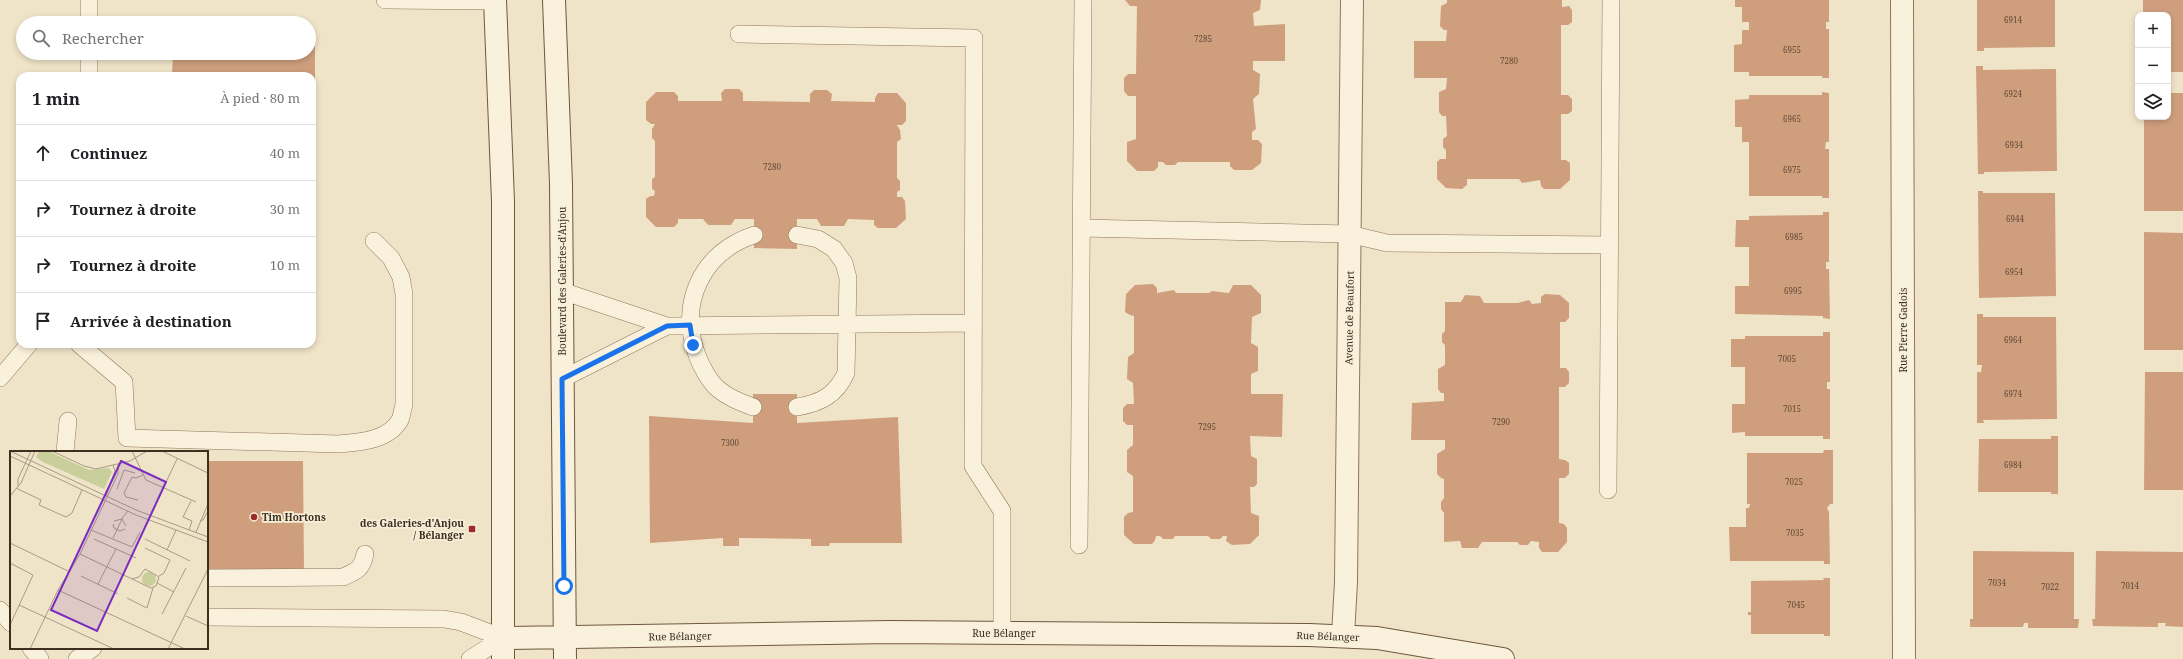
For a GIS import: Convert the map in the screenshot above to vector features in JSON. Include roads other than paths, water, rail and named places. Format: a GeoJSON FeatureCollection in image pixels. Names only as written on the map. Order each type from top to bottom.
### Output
{"type":"FeatureCollection","features":[{"type":"Feature","properties":{"kind":"street"},"geometry":{"type":"LineString","coordinates":[[495,0],[503,201],[503,648]]}},
{"type":"Feature","properties":{"kind":"street","name":"Boulevard des Galeries-d'Anjou"},"geometry":{"type":"LineString","coordinates":[[554,0],[561,184],[565,659]]}},
{"type":"Feature","properties":{"kind":"street","name":"Avenue de Beaufort"},"geometry":{"type":"LineString","coordinates":[[1343,635],[1346,582],[1352,0]]}},
{"type":"Feature","properties":{"kind":"street","name":"Rue Pierre Gadois"},"geometry":{"type":"LineString","coordinates":[[1902,0],[1904,659]]}},
{"type":"Feature","properties":{"kind":"street","name":"Rue Bélanger"},"geometry":{"type":"LineString","coordinates":[[503,648],[565,637],[891,632],[1343,635],[1413,643],[1503,659]]}},
{"type":"Feature","properties":{"kind":"lane"},"geometry":{"type":"LineString","coordinates":[[89,0],[89,16]]}},
{"type":"Feature","properties":{"kind":"lane"},"geometry":{"type":"LineString","coordinates":[[385,0],[495,0]]}},
{"type":"Feature","properties":{"kind":"lane"},"geometry":{"type":"LineString","coordinates":[[1079,545],[1083,0]]}},
{"type":"Feature","properties":{"kind":"lane"},"geometry":{"type":"LineString","coordinates":[[1608,490],[1611,0]]}},
{"type":"Feature","properties":{"kind":"lane"},"geometry":{"type":"LineString","coordinates":[[740,34],[974,38],[973,466],[1002,512],[1002,633]]}},
{"type":"Feature","properties":{"kind":"lane"},"geometry":{"type":"LineString","coordinates":[[88,72],[89,60]]}},
{"type":"Feature","properties":{"kind":"lane"},"geometry":{"type":"LineString","coordinates":[[1081,228],[1349,234],[1387,243],[1609,245]]}},
{"type":"Feature","properties":{"kind":"lane"},"geometry":{"type":"LineString","coordinates":[[753,407],[735,401],[716,388],[701,365],[693,345],[690,325],[692,301],[699,279],[720,252],[737,241],[754,235]]}},
{"type":"Feature","properties":{"kind":"lane"},"geometry":{"type":"LineString","coordinates":[[797,235],[818,239],[834,249],[844,263],[848,278],[846,373],[840,386],[827,398],[812,404],[797,407]]}},
{"type":"Feature","properties":{"kind":"lane"},"geometry":{"type":"LineString","coordinates":[[84,348],[124,382],[127,438],[339,444],[365,441],[379,437],[392,430],[400,420],[404,405],[404,294],[401,277],[397,267],[374,241]]}},
{"type":"Feature","properties":{"kind":"lane"},"geometry":{"type":"LineString","coordinates":[[562,291],[667,326],[973,323]]}},
{"type":"Feature","properties":{"kind":"lane"},"geometry":{"type":"LineString","coordinates":[[562,379],[667,326]]}},
{"type":"Feature","properties":{"kind":"lane"},"geometry":{"type":"LineString","coordinates":[[0,378],[26,348]]}},
{"type":"Feature","properties":{"kind":"lane"},"geometry":{"type":"LineString","coordinates":[[65,451],[68,421]]}},
{"type":"Feature","properties":{"kind":"lane"},"geometry":{"type":"LineString","coordinates":[[208,578],[343,577],[356,572],[363,566],[365,554]]}},
{"type":"Feature","properties":{"kind":"lane"},"geometry":{"type":"LineString","coordinates":[[0,610],[10,622]]}},
{"type":"Feature","properties":{"kind":"lane"},"geometry":{"type":"LineString","coordinates":[[208,617],[444,619],[461,622],[503,648]]}},
{"type":"Feature","properties":{"kind":"lane"},"geometry":{"type":"LineString","coordinates":[[470,659],[503,648]]}},
{"type":"Feature","properties":{"kind":"lane"},"geometry":{"type":"LineString","coordinates":[[32,649],[40,659]]}},
{"type":"Feature","properties":{"kind":"lane"},"geometry":{"type":"LineString","coordinates":[[77,659],[92,649]]}},
{"type":"Feature","properties":{"kind":"place","name":"Tim Hortons"},"geometry":{"type":"Point","coordinates":[254,517]}},
{"type":"Feature","properties":{"kind":"place","name":"des Galeries-d'Anjou / Bélanger"},"geometry":{"type":"Point","coordinates":[472,529]}}]}
